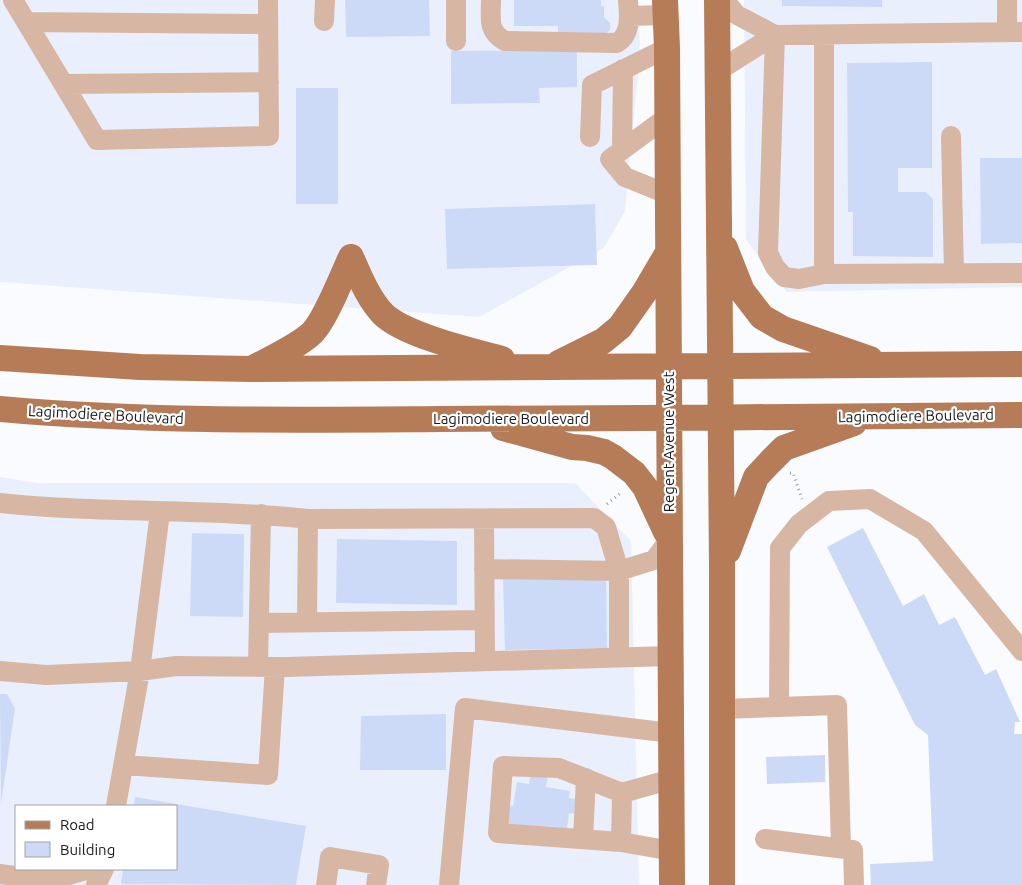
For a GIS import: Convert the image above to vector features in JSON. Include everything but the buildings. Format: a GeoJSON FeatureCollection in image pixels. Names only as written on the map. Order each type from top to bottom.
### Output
{"type":"FeatureCollection","features":[{"type":"Feature","properties":{"kind":"main road"},"geometry":{"type":"LineString","coordinates":[[717,0],[722,566],[722,885]]}},
{"type":"Feature","properties":{"kind":"main road","name":"Regent Avenue West"},"geometry":{"type":"LineString","coordinates":[[665,8],[667,48],[672,885]]}},
{"type":"Feature","properties":{"kind":"main road"},"geometry":{"type":"LineString","coordinates":[[719,228],[742,290],[762,317],[783,329],[888,365]]}},
{"type":"Feature","properties":{"kind":"main road"},"geometry":{"type":"LineString","coordinates":[[250,369],[283,352],[312,333],[326,311],[351,252],[368,293],[384,314],[397,324],[439,341],[540,367],[603,341],[620,328],[644,294],[667,253]]}},
{"type":"Feature","properties":{"kind":"main road"},"geometry":{"type":"LineString","coordinates":[[0,358],[140,367],[250,369],[1022,364]]}},
{"type":"Feature","properties":{"kind":"main road","name":"Lagimodiere Boulevard"},"geometry":{"type":"LineString","coordinates":[[0,409],[147,418],[468,419],[1022,415]]}},
{"type":"Feature","properties":{"kind":"main road"},"geometry":{"type":"LineString","coordinates":[[722,566],[756,477],[784,448],[874,416]]}},
{"type":"Feature","properties":{"kind":"main road"},"geometry":{"type":"LineString","coordinates":[[468,419],[572,446],[604,452],[613,457],[634,473],[645,487],[670,539]]}},
{"type":"Feature","properties":{"kind":"lane"},"geometry":{"type":"LineString","coordinates":[[13,0],[97,140],[269,136],[268,0]]}},
{"type":"Feature","properties":{"kind":"lane"},"geometry":{"type":"LineString","coordinates":[[324,21],[325,0]]}},
{"type":"Feature","properties":{"kind":"lane"},"geometry":{"type":"LineString","coordinates":[[456,0],[456,41]]}},
{"type":"Feature","properties":{"kind":"lane"},"geometry":{"type":"LineString","coordinates":[[492,0],[492,30],[505,41],[617,43],[624,39],[629,24],[628,8],[665,8]]}},
{"type":"Feature","properties":{"kind":"lane"},"geometry":{"type":"LineString","coordinates":[[724,0],[737,15],[775,35],[824,36],[1014,32],[1006,0]]}},
{"type":"Feature","properties":{"kind":"lane"},"geometry":{"type":"LineString","coordinates":[[26,22],[268,24]]}},
{"type":"Feature","properties":{"kind":"lane"},"geometry":{"type":"LineString","coordinates":[[718,71],[775,35]]}},
{"type":"Feature","properties":{"kind":"lane"},"geometry":{"type":"LineString","coordinates":[[775,35],[768,253],[775,267],[784,277],[799,279],[824,274],[1022,273]]}},
{"type":"Feature","properties":{"kind":"lane"},"geometry":{"type":"LineString","coordinates":[[824,36],[824,274]]}},
{"type":"Feature","properties":{"kind":"lane"},"geometry":{"type":"LineString","coordinates":[[590,137],[592,85],[667,48]]}},
{"type":"Feature","properties":{"kind":"lane"},"geometry":{"type":"LineString","coordinates":[[622,150],[623,70]]}},
{"type":"Feature","properties":{"kind":"lane"},"geometry":{"type":"LineString","coordinates":[[64,84],[268,82]]}},
{"type":"Feature","properties":{"kind":"lane"},"geometry":{"type":"LineString","coordinates":[[667,117],[610,159],[625,177],[667,194]]}},
{"type":"Feature","properties":{"kind":"lane"},"geometry":{"type":"LineString","coordinates":[[951,136],[954,274]]}},
{"type":"Feature","properties":{"kind":"lane"},"geometry":{"type":"LineString","coordinates":[[779,707],[780,548],[799,524],[829,501],[870,499],[924,531],[1022,651]]}},
{"type":"Feature","properties":{"kind":"lane"},"geometry":{"type":"LineString","coordinates":[[0,503],[73,509],[261,514],[308,519],[594,518],[606,527],[619,571],[619,657]]}},
{"type":"Feature","properties":{"kind":"lane"},"geometry":{"type":"LineString","coordinates":[[116,805],[140,671],[160,512]]}},
{"type":"Feature","properties":{"kind":"lane"},"geometry":{"type":"LineString","coordinates":[[124,765],[268,775],[266,667],[259,623],[261,514]]}},
{"type":"Feature","properties":{"kind":"lane"},"geometry":{"type":"LineString","coordinates":[[308,519],[308,622]]}},
{"type":"Feature","properties":{"kind":"lane"},"geometry":{"type":"LineString","coordinates":[[484,519],[485,661]]}},
{"type":"Feature","properties":{"kind":"lane"},"geometry":{"type":"LineString","coordinates":[[484,569],[619,571],[654,560],[670,539]]}},
{"type":"Feature","properties":{"kind":"lane"},"geometry":{"type":"LineString","coordinates":[[259,623],[484,620]]}},
{"type":"Feature","properties":{"kind":"lane"},"geometry":{"type":"LineString","coordinates":[[0,671],[46,674],[140,671],[176,666],[266,667],[670,656]]}},
{"type":"Feature","properties":{"kind":"lane"},"geometry":{"type":"LineString","coordinates":[[722,709],[838,705],[842,848]]}},
{"type":"Feature","properties":{"kind":"lane"},"geometry":{"type":"LineString","coordinates":[[449,885],[465,708],[671,734]]}},
{"type":"Feature","properties":{"kind":"lane"},"geometry":{"type":"LineString","coordinates":[[672,778],[622,793],[559,768],[502,766],[498,834],[621,842],[672,851]]}},
{"type":"Feature","properties":{"kind":"lane"},"geometry":{"type":"LineString","coordinates":[[583,839],[586,778]]}},
{"type":"Feature","properties":{"kind":"lane"},"geometry":{"type":"LineString","coordinates":[[621,842],[622,793]]}},
{"type":"Feature","properties":{"kind":"lane"},"geometry":{"type":"LineString","coordinates":[[764,838],[853,850],[854,885]]}},
{"type":"Feature","properties":{"kind":"lane"},"geometry":{"type":"LineString","coordinates":[[326,885],[330,857],[378,865],[376,885]]}},
{"type":"Feature","properties":{"kind":"lane"},"geometry":{"type":"LineString","coordinates":[[0,874],[42,880],[86,870]]}},
{"type":"Feature","properties":{"kind":"lane"},"geometry":{"type":"LineString","coordinates":[[96,885],[104,870]]}},
{"type":"Feature","properties":{"kind":"lane"},"geometry":{"type":"LineString","coordinates":[[105,870],[108,885]]}},
{"type":"Feature","properties":{"kind":"path"},"geometry":{"type":"LineString","coordinates":[[784,472],[793,473],[808,517]]}},
{"type":"Feature","properties":{"kind":"path"},"geometry":{"type":"LineString","coordinates":[[587,518],[623,491]]}},
{"type":"Feature","properties":{"kind":"shaded area"},"geometry":{"type":"Polygon","coordinates":[[[0,0],[638,0],[640,53],[625,211],[604,248],[479,317],[0,282],[0,0]]]}},
{"type":"Feature","properties":{"kind":"shaded area"},"geometry":{"type":"Polygon","coordinates":[[[744,0],[1022,0],[1022,287],[787,292],[746,240],[744,0]]]}},
{"type":"Feature","properties":{"kind":"shaded area"},"geometry":{"type":"Polygon","coordinates":[[[0,477],[37,483],[575,483],[631,541],[639,885],[0,885],[0,477]]]}}]}
